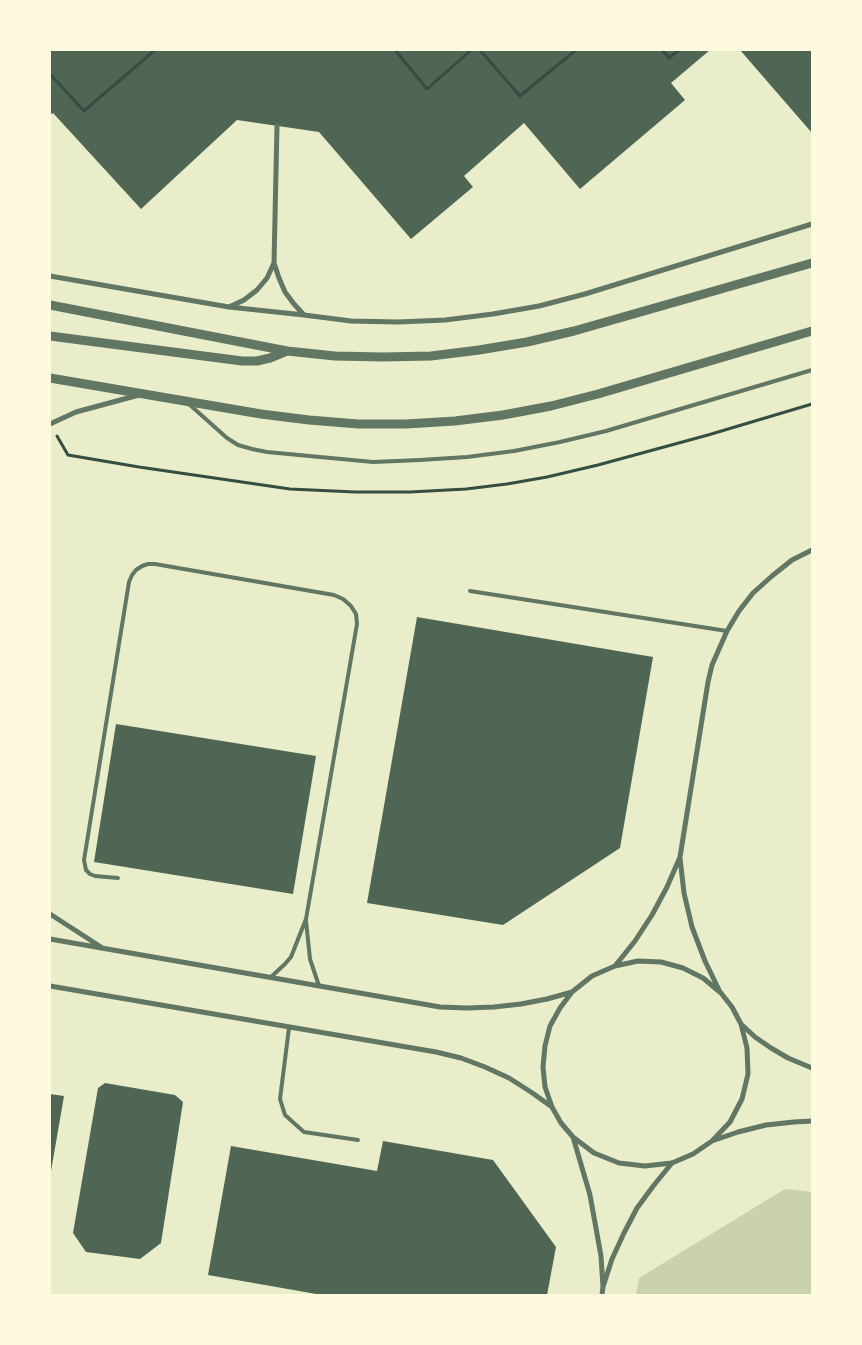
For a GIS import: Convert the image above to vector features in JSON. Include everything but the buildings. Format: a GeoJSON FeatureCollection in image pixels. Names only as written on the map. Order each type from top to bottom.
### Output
{"type":"FeatureCollection","features":[{"type":"Feature","properties":{"kind":"street"},"geometry":{"type":"LineString","coordinates":[[277,126],[274,263],[285,292],[304,315]]}},
{"type":"Feature","properties":{"kind":"street"},"geometry":{"type":"LineString","coordinates":[[50,276],[229,307],[351,321],[445,320],[539,306],[585,294],[812,224]]}},
{"type":"Feature","properties":{"kind":"street"},"geometry":{"type":"LineString","coordinates":[[229,307],[244,300],[256,290],[267,278],[274,263]]}},
{"type":"Feature","properties":{"kind":"street"},"geometry":{"type":"LineString","coordinates":[[50,305],[287,351],[335,356],[431,356],[527,342],[574,331],[812,263]]}},
{"type":"Feature","properties":{"kind":"street"},"geometry":{"type":"LineString","coordinates":[[50,378],[261,414],[329,422],[406,424],[455,421],[551,406],[812,331]]}},
{"type":"Feature","properties":{"kind":"street"},"geometry":{"type":"LineString","coordinates":[[50,336],[242,361],[270,358],[287,351]]}},
{"type":"Feature","properties":{"kind":"street"},"geometry":{"type":"LineString","coordinates":[[50,424],[76,412],[142,394]]}},
{"type":"Feature","properties":{"kind":"street"},"geometry":{"type":"LineString","coordinates":[[616,966],[652,915],[680,858],[708,682],[712,665],[726,631],[753,593],[792,560],[812,550]]}},
{"type":"Feature","properties":{"kind":"street"},"geometry":{"type":"LineString","coordinates":[[680,858],[684,893],[692,927],[705,961],[721,993],[732,1007],[741,1024],[747,1048],[748,1074],[742,1099],[730,1122],[712,1142]]}},
{"type":"Feature","properties":{"kind":"street"},"geometry":{"type":"LineString","coordinates":[[50,914],[103,948]]}},
{"type":"Feature","properties":{"kind":"street"},"geometry":{"type":"LineString","coordinates":[[50,939],[440,1007],[494,1007],[547,999],[572,992]]}},
{"type":"Feature","properties":{"kind":"street"},"geometry":{"type":"LineString","coordinates":[[721,993],[703,978],[683,968],[661,962],[638,961],[616,966],[592,976],[572,992],[550,1026],[545,1046],[543,1067],[545,1087],[552,1107],[561,1122],[573,1137],[594,1152],[619,1163],[645,1166],[672,1163],[693,1154],[712,1142],[738,1132],[766,1125],[812,1121]]}},
{"type":"Feature","properties":{"kind":"street"},"geometry":{"type":"LineString","coordinates":[[50,986],[436,1052],[461,1058],[508,1078],[552,1107]]}},
{"type":"Feature","properties":{"kind":"street"},"geometry":{"type":"LineString","coordinates":[[741,1024],[770,1048],[812,1068]]}},
{"type":"Feature","properties":{"kind":"street"},"geometry":{"type":"LineString","coordinates":[[573,1137],[595,1218],[601,1256],[603,1287]]}},
{"type":"Feature","properties":{"kind":"street"},"geometry":{"type":"LineString","coordinates":[[602,1295],[612,1259],[637,1208],[672,1163]]}},
{"type":"Feature","properties":{"kind":"lane"},"geometry":{"type":"LineString","coordinates":[[186,401],[227,438],[238,445],[252,449],[373,462],[420,460],[514,451],[560,442],[606,431],[812,370]]}},
{"type":"Feature","properties":{"kind":"lane"},"geometry":{"type":"LineString","coordinates":[[118,878],[90,874],[86,870],[84,860],[129,582],[136,570],[148,564],[155,564],[334,595],[343,599],[356,614],[358,624],[306,919],[291,956],[271,978]]}},
{"type":"Feature","properties":{"kind":"lane"},"geometry":{"type":"LineString","coordinates":[[470,591],[726,631]]}},
{"type":"Feature","properties":{"kind":"lane"},"geometry":{"type":"LineString","coordinates":[[306,919],[310,959],[319,986]]}},
{"type":"Feature","properties":{"kind":"lane"},"geometry":{"type":"LineString","coordinates":[[289,1028],[280,1099],[285,1115],[304,1132],[358,1140]]}},
{"type":"Feature","properties":{"kind":"path"},"geometry":{"type":"LineString","coordinates":[[50,74],[84,111],[155,50]]}},
{"type":"Feature","properties":{"kind":"path"},"geometry":{"type":"LineString","coordinates":[[395,50],[427,89],[471,50]]}},
{"type":"Feature","properties":{"kind":"path"},"geometry":{"type":"LineString","coordinates":[[480,50],[520,96],[576,50]]}},
{"type":"Feature","properties":{"kind":"path"},"geometry":{"type":"LineString","coordinates":[[662,50],[669,58],[679,50]]}},
{"type":"Feature","properties":{"kind":"green space"},"geometry":{"type":"Polygon","coordinates":[[[785,1189],[812,1192],[812,1295],[636,1295],[639,1278],[785,1189]]]}}]}
